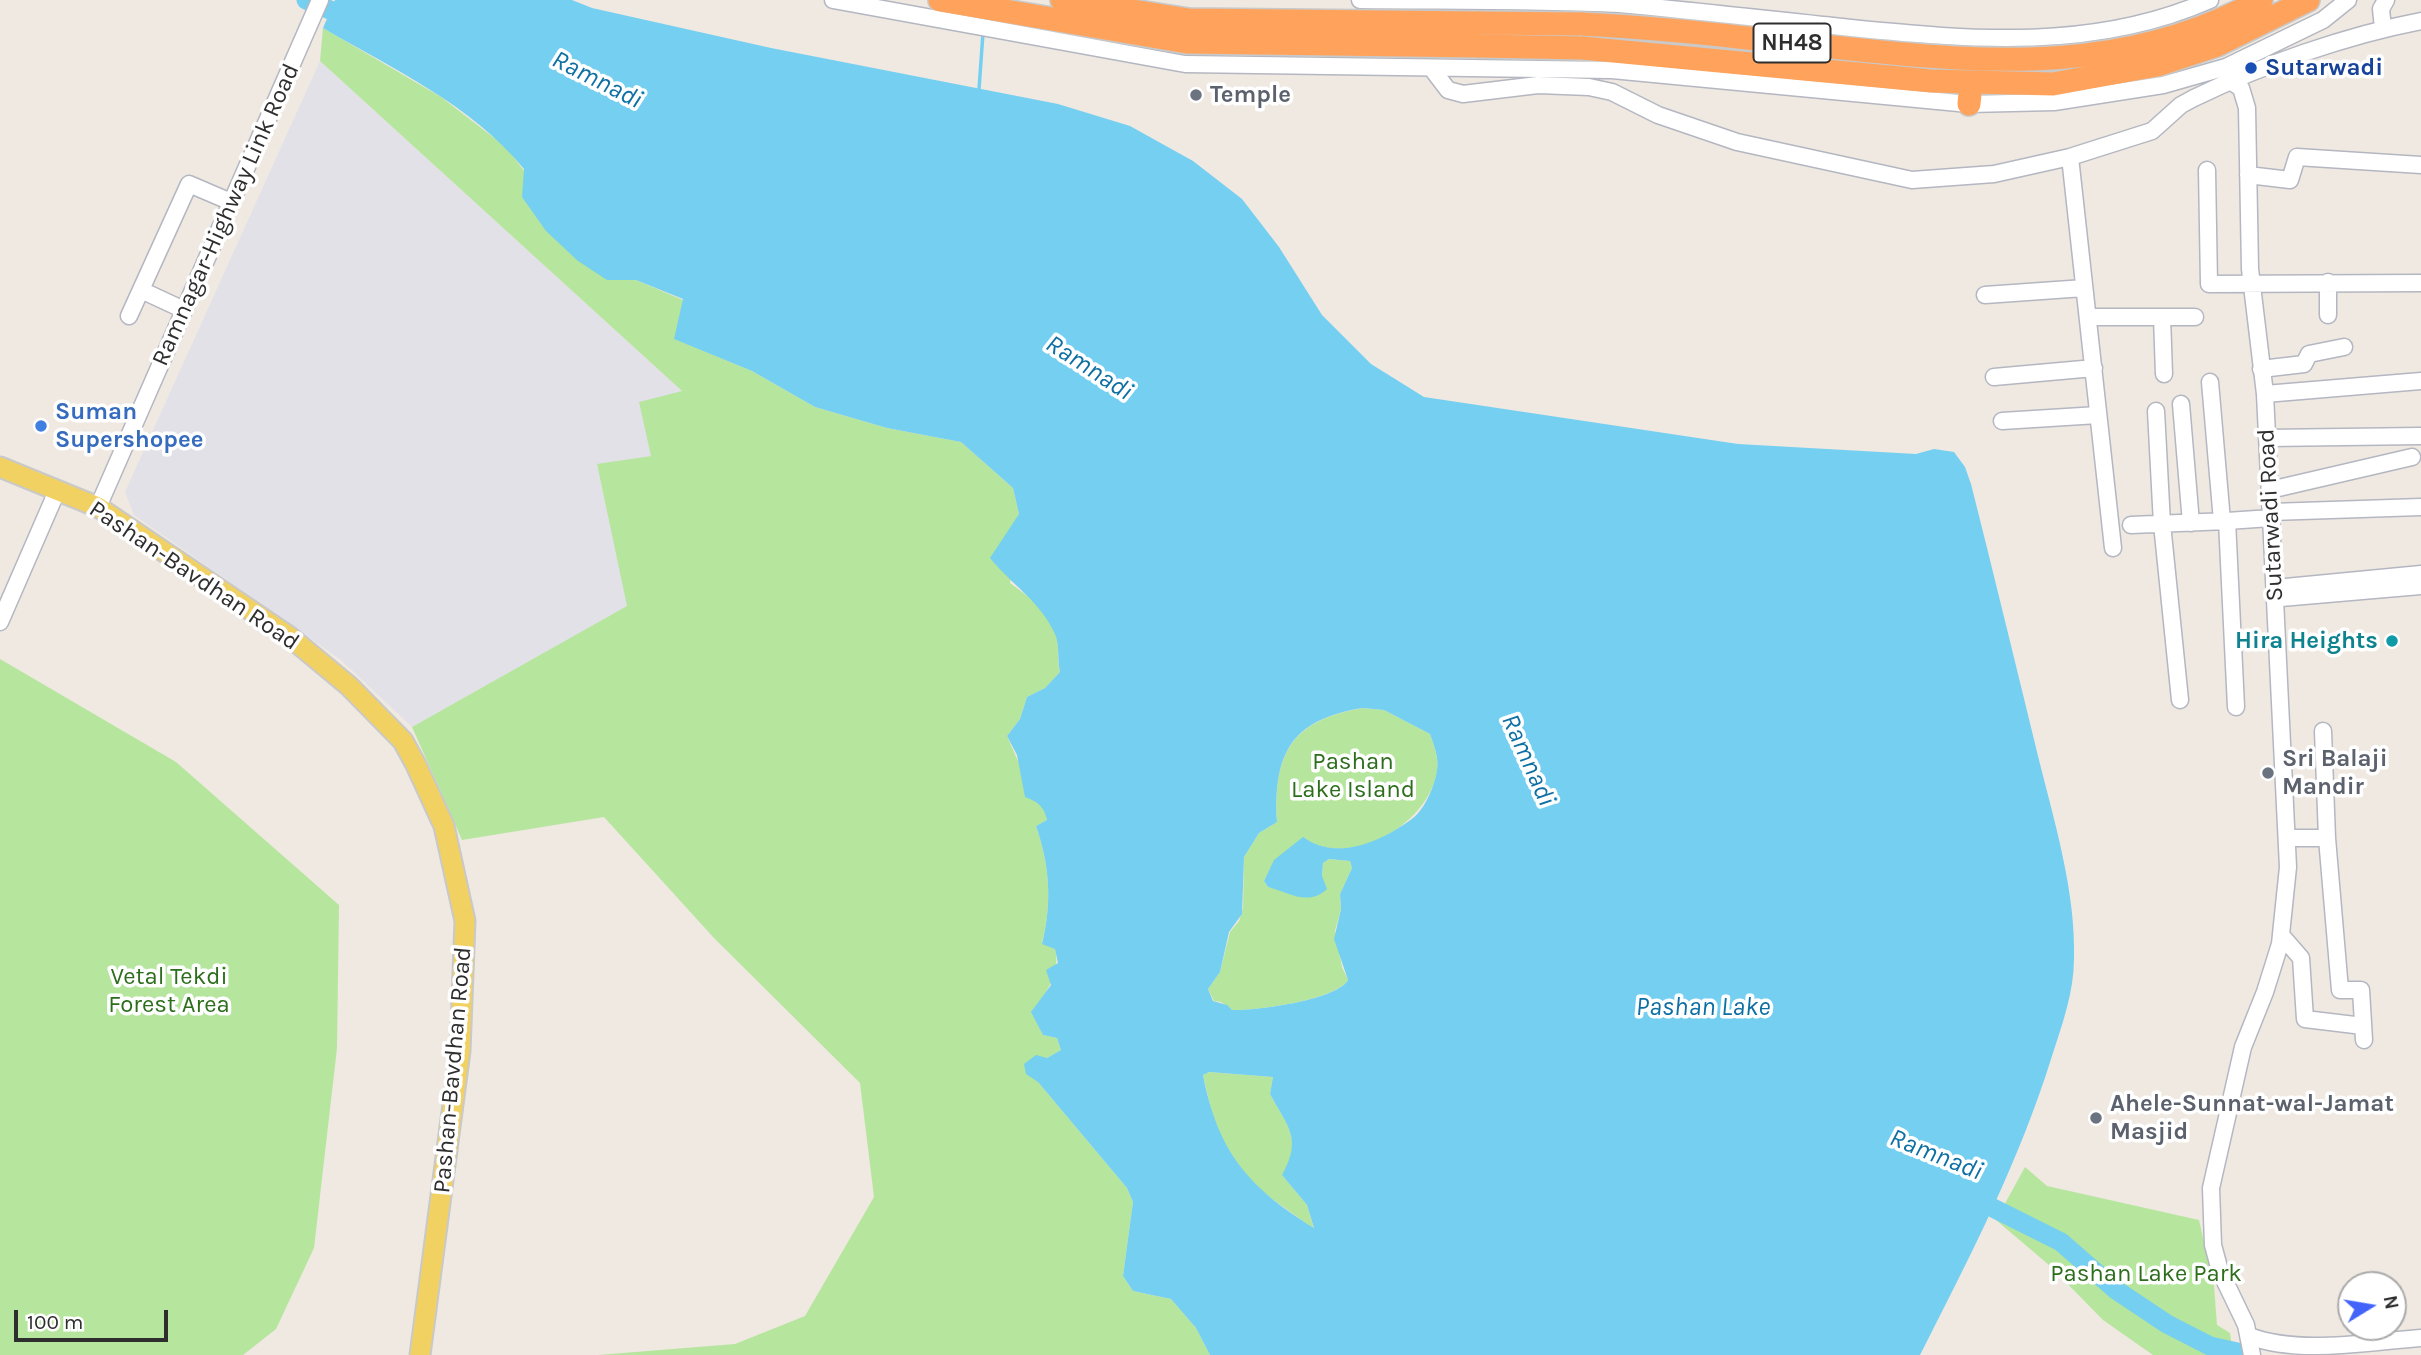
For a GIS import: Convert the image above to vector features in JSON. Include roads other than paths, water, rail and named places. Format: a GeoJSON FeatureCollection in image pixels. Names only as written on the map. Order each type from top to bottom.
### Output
{"type":"FeatureCollection","features":[{"type":"Feature","properties":{"kind":"highway","name":"NH48"},"geometry":{"type":"LineString","coordinates":[[1062,0],[1189,19],[1580,24],[1933,58],[2151,43],[2209,24],[2261,0]]}},
{"type":"Feature","properties":{"kind":"highway","name":"NH48"},"geometry":{"type":"LineString","coordinates":[[945,7],[1089,37],[1187,43],[1582,48],[1970,93],[2053,84],[2157,65],[2217,46],[2308,0]]}},
{"type":"Feature","properties":{"kind":"main road","name":"Pashan-Bavdhan Road"},"geometry":{"type":"LineString","coordinates":[[0,467],[98,507],[286,634],[349,686],[403,741],[444,826],[465,921],[464,1006],[420,1355]]}},
{"type":"Feature","properties":{"kind":"street","name":"Ramnagar-Highway Link Road"},"geometry":{"type":"LineString","coordinates":[[98,507],[320,0]]}},
{"type":"Feature","properties":{"kind":"street"},"geometry":{"type":"LineString","coordinates":[[834,0],[945,7]]}},
{"type":"Feature","properties":{"kind":"street"},"geometry":{"type":"LineString","coordinates":[[1360,0],[1616,4],[2052,50],[2210,0]]}},
{"type":"Feature","properties":{"kind":"street"},"geometry":{"type":"LineString","coordinates":[[1089,37],[1185,64],[1432,69],[1543,68],[1970,93],[2054,102],[2163,85],[2225,67],[2323,20],[2348,0]]}},
{"type":"Feature","properties":{"kind":"street"},"geometry":{"type":"LineString","coordinates":[[2383,28],[2381,9],[2386,0]]}},
{"type":"Feature","properties":{"kind":"street"},"geometry":{"type":"LineString","coordinates":[[1543,68],[1545,2]]}},
{"type":"Feature","properties":{"kind":"street"},"geometry":{"type":"LineString","coordinates":[[1432,69],[1448,90],[1464,94],[1572,84],[1612,92],[1637,105],[1737,142],[1912,180],[1994,174],[2070,157],[2152,131],[2180,105],[2212,89],[2287,60],[2383,28],[2421,21]]}},
{"type":"Feature","properties":{"kind":"street"},"geometry":{"type":"LineString","coordinates":[[1632,72],[1629,84],[1637,105]]}},
{"type":"Feature","properties":{"kind":"street","name":"Sutarwadi Road"},"geometry":{"type":"LineString","coordinates":[[2233,83],[2246,96],[2252,285],[2265,394],[2288,867],[2281,936],[2265,992],[2243,1047],[2211,1188],[2210,1220],[2220,1271],[2251,1345]]}},
{"type":"Feature","properties":{"kind":"street"},"geometry":{"type":"LineString","coordinates":[[2070,157],[2113,548]]}},
{"type":"Feature","properties":{"kind":"street"},"geometry":{"type":"LineString","coordinates":[[2248,175],[2290,180],[2297,157],[2421,165]]}},
{"type":"Feature","properties":{"kind":"street"},"geometry":{"type":"LineString","coordinates":[[2207,170],[2209,284],[2421,283]]}},
{"type":"Feature","properties":{"kind":"street"},"geometry":{"type":"LineString","coordinates":[[129,316],[189,184],[231,202]]}},
{"type":"Feature","properties":{"kind":"street"},"geometry":{"type":"LineString","coordinates":[[2328,282],[2328,315]]}},
{"type":"Feature","properties":{"kind":"street"},"geometry":{"type":"LineString","coordinates":[[1985,295],[2084,288]]}},
{"type":"Feature","properties":{"kind":"street"},"geometry":{"type":"LineString","coordinates":[[141,290],[184,310]]}},
{"type":"Feature","properties":{"kind":"street"},"geometry":{"type":"LineString","coordinates":[[2088,317],[2195,317]]}},
{"type":"Feature","properties":{"kind":"street"},"geometry":{"type":"LineString","coordinates":[[2162,317],[2164,374]]}},
{"type":"Feature","properties":{"kind":"street"},"geometry":{"type":"LineString","coordinates":[[2261,369],[2304,364],[2309,354],[2344,347]]}},
{"type":"Feature","properties":{"kind":"street"},"geometry":{"type":"LineString","coordinates":[[1994,377],[2094,368]]}},
{"type":"Feature","properties":{"kind":"street"},"geometry":{"type":"LineString","coordinates":[[2265,394],[2421,381]]}},
{"type":"Feature","properties":{"kind":"street"},"geometry":{"type":"LineString","coordinates":[[2210,382],[2225,521],[2236,707]]}},
{"type":"Feature","properties":{"kind":"street"},"geometry":{"type":"LineString","coordinates":[[2181,404],[2190,523]]}},
{"type":"Feature","properties":{"kind":"street"},"geometry":{"type":"LineString","coordinates":[[2156,411],[2162,523],[2180,701]]}},
{"type":"Feature","properties":{"kind":"street"},"geometry":{"type":"LineString","coordinates":[[2002,421],[2098,415]]}},
{"type":"Feature","properties":{"kind":"street"},"geometry":{"type":"LineString","coordinates":[[2267,438],[2421,436]]}},
{"type":"Feature","properties":{"kind":"street"},"geometry":{"type":"LineString","coordinates":[[2270,490],[2412,457]]}},
{"type":"Feature","properties":{"kind":"street"},"geometry":{"type":"LineString","coordinates":[[0,622],[57,491]]}},
{"type":"Feature","properties":{"kind":"street"},"geometry":{"type":"LineString","coordinates":[[2131,525],[2421,507]]}},
{"type":"Feature","properties":{"kind":"street"},"geometry":{"type":"LineString","coordinates":[[2275,593],[2421,574]]}},
{"type":"Feature","properties":{"kind":"street"},"geometry":{"type":"LineString","coordinates":[[2275,593],[2421,586]]}},
{"type":"Feature","properties":{"kind":"street"},"geometry":{"type":"LineString","coordinates":[[2281,936],[2301,958],[2305,1019],[2364,1033],[2361,990],[2340,990],[2327,838],[2323,731]]}},
{"type":"Feature","properties":{"kind":"street"},"geometry":{"type":"LineString","coordinates":[[2287,838],[2327,838]]}},
{"type":"Feature","properties":{"kind":"street"},"geometry":{"type":"LineString","coordinates":[[2251,1345],[2302,1348],[2421,1338]]}},
{"type":"Feature","properties":{"kind":"water","name":"Pashan Lake"},"geometry":{"type":"Polygon","coordinates":[[[335,0],[572,0],[592,8],[771,48],[1058,104],[1130,126],[1193,161],[1242,199],[1279,247],[1322,315],[1371,364],[1424,397],[1738,444],[1916,454],[1934,449],[1954,452],[1965,467],[1971,484],[2057,831],[2068,882],[2074,959],[2070,996],[2024,1134],[1975,1245],[1920,1355],[1210,1355],[1196,1328],[1171,1299],[1133,1291],[1123,1276],[1133,1202],[1127,1188],[1038,1082],[1026,1074],[1024,1064],[1036,1055],[1047,1058],[1061,1050],[1057,1038],[1043,1035],[1031,1012],[1051,985],[1046,970],[1058,963],[1055,949],[1042,944],[1048,885],[1036,826],[1047,820],[1040,805],[1025,797],[1017,755],[1007,736],[1020,719],[1027,697],[1045,688],[1060,672],[1057,638],[1049,623],[1034,603],[990,558],[1019,514],[1013,488],[961,442],[887,428],[815,407],[752,371],[674,339],[683,299],[636,280],[607,280],[578,261],[546,231],[522,197],[524,169],[503,146],[456,107],[323,28],[335,0]],[[1363,708],[1319,721],[1292,743],[1284,759],[1279,777],[1277,822],[1259,833],[1244,857],[1242,914],[1229,932],[1220,972],[1208,989],[1213,1001],[1227,1005],[1232,1010],[1258,1009],[1313,999],[1341,987],[1348,980],[1334,939],[1341,909],[1340,894],[1352,868],[1350,861],[1329,859],[1323,863],[1322,876],[1327,889],[1313,897],[1305,898],[1268,887],[1264,881],[1274,860],[1303,837],[1330,848],[1360,846],[1374,841],[1413,818],[1429,796],[1437,765],[1430,734],[1384,710],[1363,708]],[[1209,1072],[1203,1075],[1209,1102],[1217,1126],[1239,1165],[1271,1198],[1314,1228],[1307,1205],[1282,1175],[1292,1142],[1287,1124],[1270,1094],[1273,1077],[1209,1072]]]}},
{"type":"Feature","properties":{"kind":"waterway","name":"Ramnadi"},"geometry":{"type":"LineString","coordinates":[[306,0],[354,20]]}},
{"type":"Feature","properties":{"kind":"waterway"},"geometry":{"type":"LineString","coordinates":[[979,89],[983,33]]}},
{"type":"Feature","properties":{"kind":"waterway","name":"Ramnadi"},"geometry":{"type":"LineString","coordinates":[[1971,1197],[2061,1242],[2116,1290],[2167,1324],[2210,1346],[2251,1355]]}},
{"type":"Feature","properties":{"kind":"place","name":"Sutarwadi"},"geometry":{"type":"Point","coordinates":[2251,68]}},
{"type":"Feature","properties":{"kind":"place","name":"Temple"},"geometry":{"type":"Point","coordinates":[1196,95]}},
{"type":"Feature","properties":{"kind":"place","name":"Suman Supershopee"},"geometry":{"type":"Point","coordinates":[41,426]}},
{"type":"Feature","properties":{"kind":"place","name":"Hira Heights"},"geometry":{"type":"Point","coordinates":[2392,641]}},
{"type":"Feature","properties":{"kind":"place","name":"Sri Balaji Mandir"},"geometry":{"type":"Point","coordinates":[2268,773]}},
{"type":"Feature","properties":{"kind":"place","name":"Ahele-Sunnat-wal-Jamat Masjid"},"geometry":{"type":"Point","coordinates":[2096,1118]}},
{"type":"Feature","properties":{"kind":"park label","name":"Pashan Lake Island"},"geometry":{"type":"Point","coordinates":[1353,776]}},
{"type":"Feature","properties":{"kind":"park label","name":"Vetal Tekdi Forest Area"},"geometry":{"type":"Point","coordinates":[169,991]}},
{"type":"Feature","properties":{"kind":"park label","name":"Pashan Lake Park"},"geometry":{"type":"Point","coordinates":[2146,1274]}}]}
